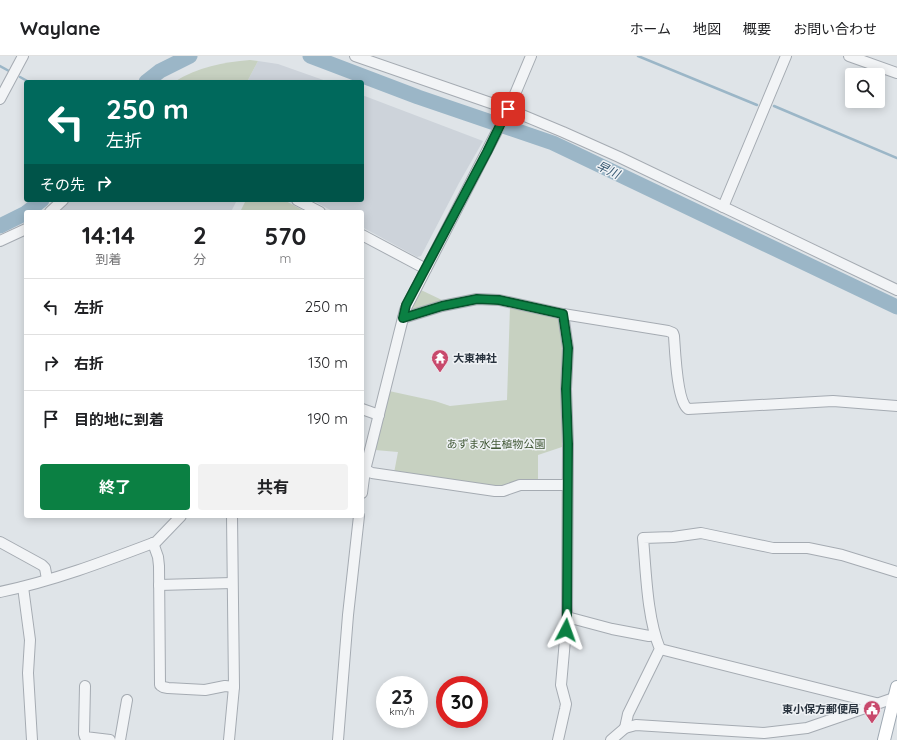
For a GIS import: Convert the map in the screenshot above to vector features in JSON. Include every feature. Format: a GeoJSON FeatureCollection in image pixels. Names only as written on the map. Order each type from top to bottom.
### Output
{"type":"FeatureCollection","features":[{"type":"Feature","properties":{"kind":"main road"},"geometry":{"type":"LineString","coordinates":[[884,740],[896,694]]}},
{"type":"Feature","properties":{"kind":"street"},"geometry":{"type":"LineString","coordinates":[[0,99],[23,56]]}},
{"type":"Feature","properties":{"kind":"street"},"geometry":{"type":"LineString","coordinates":[[355,56],[506,112],[618,156],[897,290]]}},
{"type":"Feature","properties":{"kind":"street"},"geometry":{"type":"LineString","coordinates":[[531,56],[510,106],[406,305],[364,469],[372,473],[495,491],[504,491],[520,486],[568,486]]}},
{"type":"Feature","properties":{"kind":"street"},"geometry":{"type":"LineString","coordinates":[[723,207],[786,56]]}},
{"type":"Feature","properties":{"kind":"street"},"geometry":{"type":"LineString","coordinates":[[849,56],[897,73]]}},
{"type":"Feature","properties":{"kind":"street"},"geometry":{"type":"LineString","coordinates":[[52,210],[61,202]]}},
{"type":"Feature","properties":{"kind":"street"},"geometry":{"type":"LineString","coordinates":[[301,202],[316,210]]}},
{"type":"Feature","properties":{"kind":"street"},"geometry":{"type":"LineString","coordinates":[[0,241],[24,230]]}},
{"type":"Feature","properties":{"kind":"street"},"geometry":{"type":"LineString","coordinates":[[364,236],[426,269]]}},
{"type":"Feature","properties":{"kind":"street"},"geometry":{"type":"LineString","coordinates":[[403,318],[442,306],[477,299],[499,300],[563,314],[668,331],[673,333],[674,336],[679,386],[684,404],[688,409],[833,401],[897,406]]}},
{"type":"Feature","properties":{"kind":"street"},"geometry":{"type":"LineString","coordinates":[[558,740],[566,704],[561,685],[567,617],[568,486],[566,389],[568,348],[563,314]]}},
{"type":"Feature","properties":{"kind":"street"},"geometry":{"type":"LineString","coordinates":[[364,409],[379,415]]}},
{"type":"Feature","properties":{"kind":"street"},"geometry":{"type":"LineString","coordinates":[[0,592],[23,587],[77,571],[153,543],[179,518]]}},
{"type":"Feature","properties":{"kind":"street"},"geometry":{"type":"LineString","coordinates":[[228,740],[234,686],[232,518]]}},
{"type":"Feature","properties":{"kind":"street"},"geometry":{"type":"LineString","coordinates":[[338,740],[341,719],[348,615],[359,518]]}},
{"type":"Feature","properties":{"kind":"street"},"geometry":{"type":"LineString","coordinates":[[625,728],[628,714],[660,649],[654,635],[646,577],[643,538],[673,537],[701,533],[773,548],[808,548],[842,555],[897,572]]}},
{"type":"Feature","properties":{"kind":"street"},"geometry":{"type":"LineString","coordinates":[[0,542],[42,565],[45,568],[47,579]]}},
{"type":"Feature","properties":{"kind":"street"},"geometry":{"type":"LineString","coordinates":[[153,543],[158,557],[160,684],[163,687],[206,690],[225,686],[234,686]]}},
{"type":"Feature","properties":{"kind":"street"},"geometry":{"type":"LineString","coordinates":[[159,585],[232,583]]}},
{"type":"Feature","properties":{"kind":"street"},"geometry":{"type":"LineString","coordinates":[[23,587],[30,640],[28,672],[32,740]]}},
{"type":"Feature","properties":{"kind":"street"},"geometry":{"type":"LineString","coordinates":[[567,617],[612,629],[649,636],[654,635]]}},
{"type":"Feature","properties":{"kind":"street"},"geometry":{"type":"LineString","coordinates":[[660,649],[876,703]]}},
{"type":"Feature","properties":{"kind":"street"},"geometry":{"type":"LineString","coordinates":[[85,686],[85,737],[110,740]]}},
{"type":"Feature","properties":{"kind":"street"},"geometry":{"type":"LineString","coordinates":[[612,740],[625,728],[636,726],[764,733],[807,728],[876,703],[896,694]]}},
{"type":"Feature","properties":{"kind":"street"},"geometry":{"type":"LineString","coordinates":[[120,740],[127,700]]}},
{"type":"Feature","properties":{"kind":"street"},"geometry":{"type":"LineString","coordinates":[[703,740],[704,729]]}},
{"type":"Feature","properties":{"kind":"shaded area"},"geometry":{"type":"Polygon","coordinates":[[[258,61],[278,64],[323,80],[248,80],[258,61]]]}},
{"type":"Feature","properties":{"kind":"shaded area"},"geometry":{"type":"Polygon","coordinates":[[[364,96],[483,141],[421,256],[417,257],[364,228],[364,210],[330,210],[316,202],[364,202],[364,96]]]}},
{"type":"Feature","properties":{"kind":"shaded area"},"geometry":{"type":"Polygon","coordinates":[[[67,202],[236,202],[232,210],[59,210],[67,202]]]}},
{"type":"Feature","properties":{"kind":"green space"},"geometry":{"type":"Polygon","coordinates":[[[250,60],[258,61],[248,80],[178,80],[201,69],[230,62],[250,60]]]}},
{"type":"Feature","properties":{"kind":"green space"},"geometry":{"type":"Polygon","coordinates":[[[245,202],[288,202],[302,210],[241,210],[245,202]]]}},
{"type":"Feature","properties":{"kind":"green space"},"geometry":{"type":"Polygon","coordinates":[[[421,290],[444,301],[411,313],[409,311],[421,290]]]}},
{"type":"Feature","properties":{"kind":"green space","name":"あずま水生植物公園"},"geometry":{"type":"Polygon","coordinates":[[[510,306],[558,318],[565,349],[565,446],[538,455],[538,481],[495,488],[394,473],[398,452],[375,450],[389,391],[435,401],[450,406],[507,400],[510,306]]]}},
{"type":"Feature","properties":{"kind":"waterway","name":"早川"},"geometry":{"type":"LineString","coordinates":[[149,80],[160,71],[190,56]]}},
{"type":"Feature","properties":{"kind":"waterway","name":"早川"},"geometry":{"type":"LineString","coordinates":[[310,56],[418,97],[553,143],[897,307]]}},
{"type":"Feature","properties":{"kind":"waterway"},"geometry":{"type":"LineString","coordinates":[[638,56],[757,105]]}},
{"type":"Feature","properties":{"kind":"waterway"},"geometry":{"type":"LineString","coordinates":[[0,66],[9,71]]}},
{"type":"Feature","properties":{"kind":"waterway"},"geometry":{"type":"LineString","coordinates":[[20,77],[25,80]]}},
{"type":"Feature","properties":{"kind":"waterway"},"geometry":{"type":"LineString","coordinates":[[774,106],[897,158]]}},
{"type":"Feature","properties":{"kind":"waterway","name":"早川"},"geometry":{"type":"LineString","coordinates":[[30,210],[40,202]]}},
{"type":"Feature","properties":{"kind":"waterway","name":"早川"},"geometry":{"type":"LineString","coordinates":[[0,226],[24,214]]}},
{"type":"Feature","properties":{"kind":"place","name":"大東神社"},"geometry":{"type":"Point","coordinates":[440,373]}},
{"type":"Feature","properties":{"kind":"place","name":"東小保方郵便局"},"geometry":{"type":"Point","coordinates":[872,724]}},
{"type":"Feature","properties":{"kind":"route"},"geometry":{"type":"LineString","coordinates":[[508,109],[487,152],[406,305],[403,318],[442,306],[477,299],[499,300],[563,314],[568,348],[566,389],[568,486],[566,630]]}}]}
